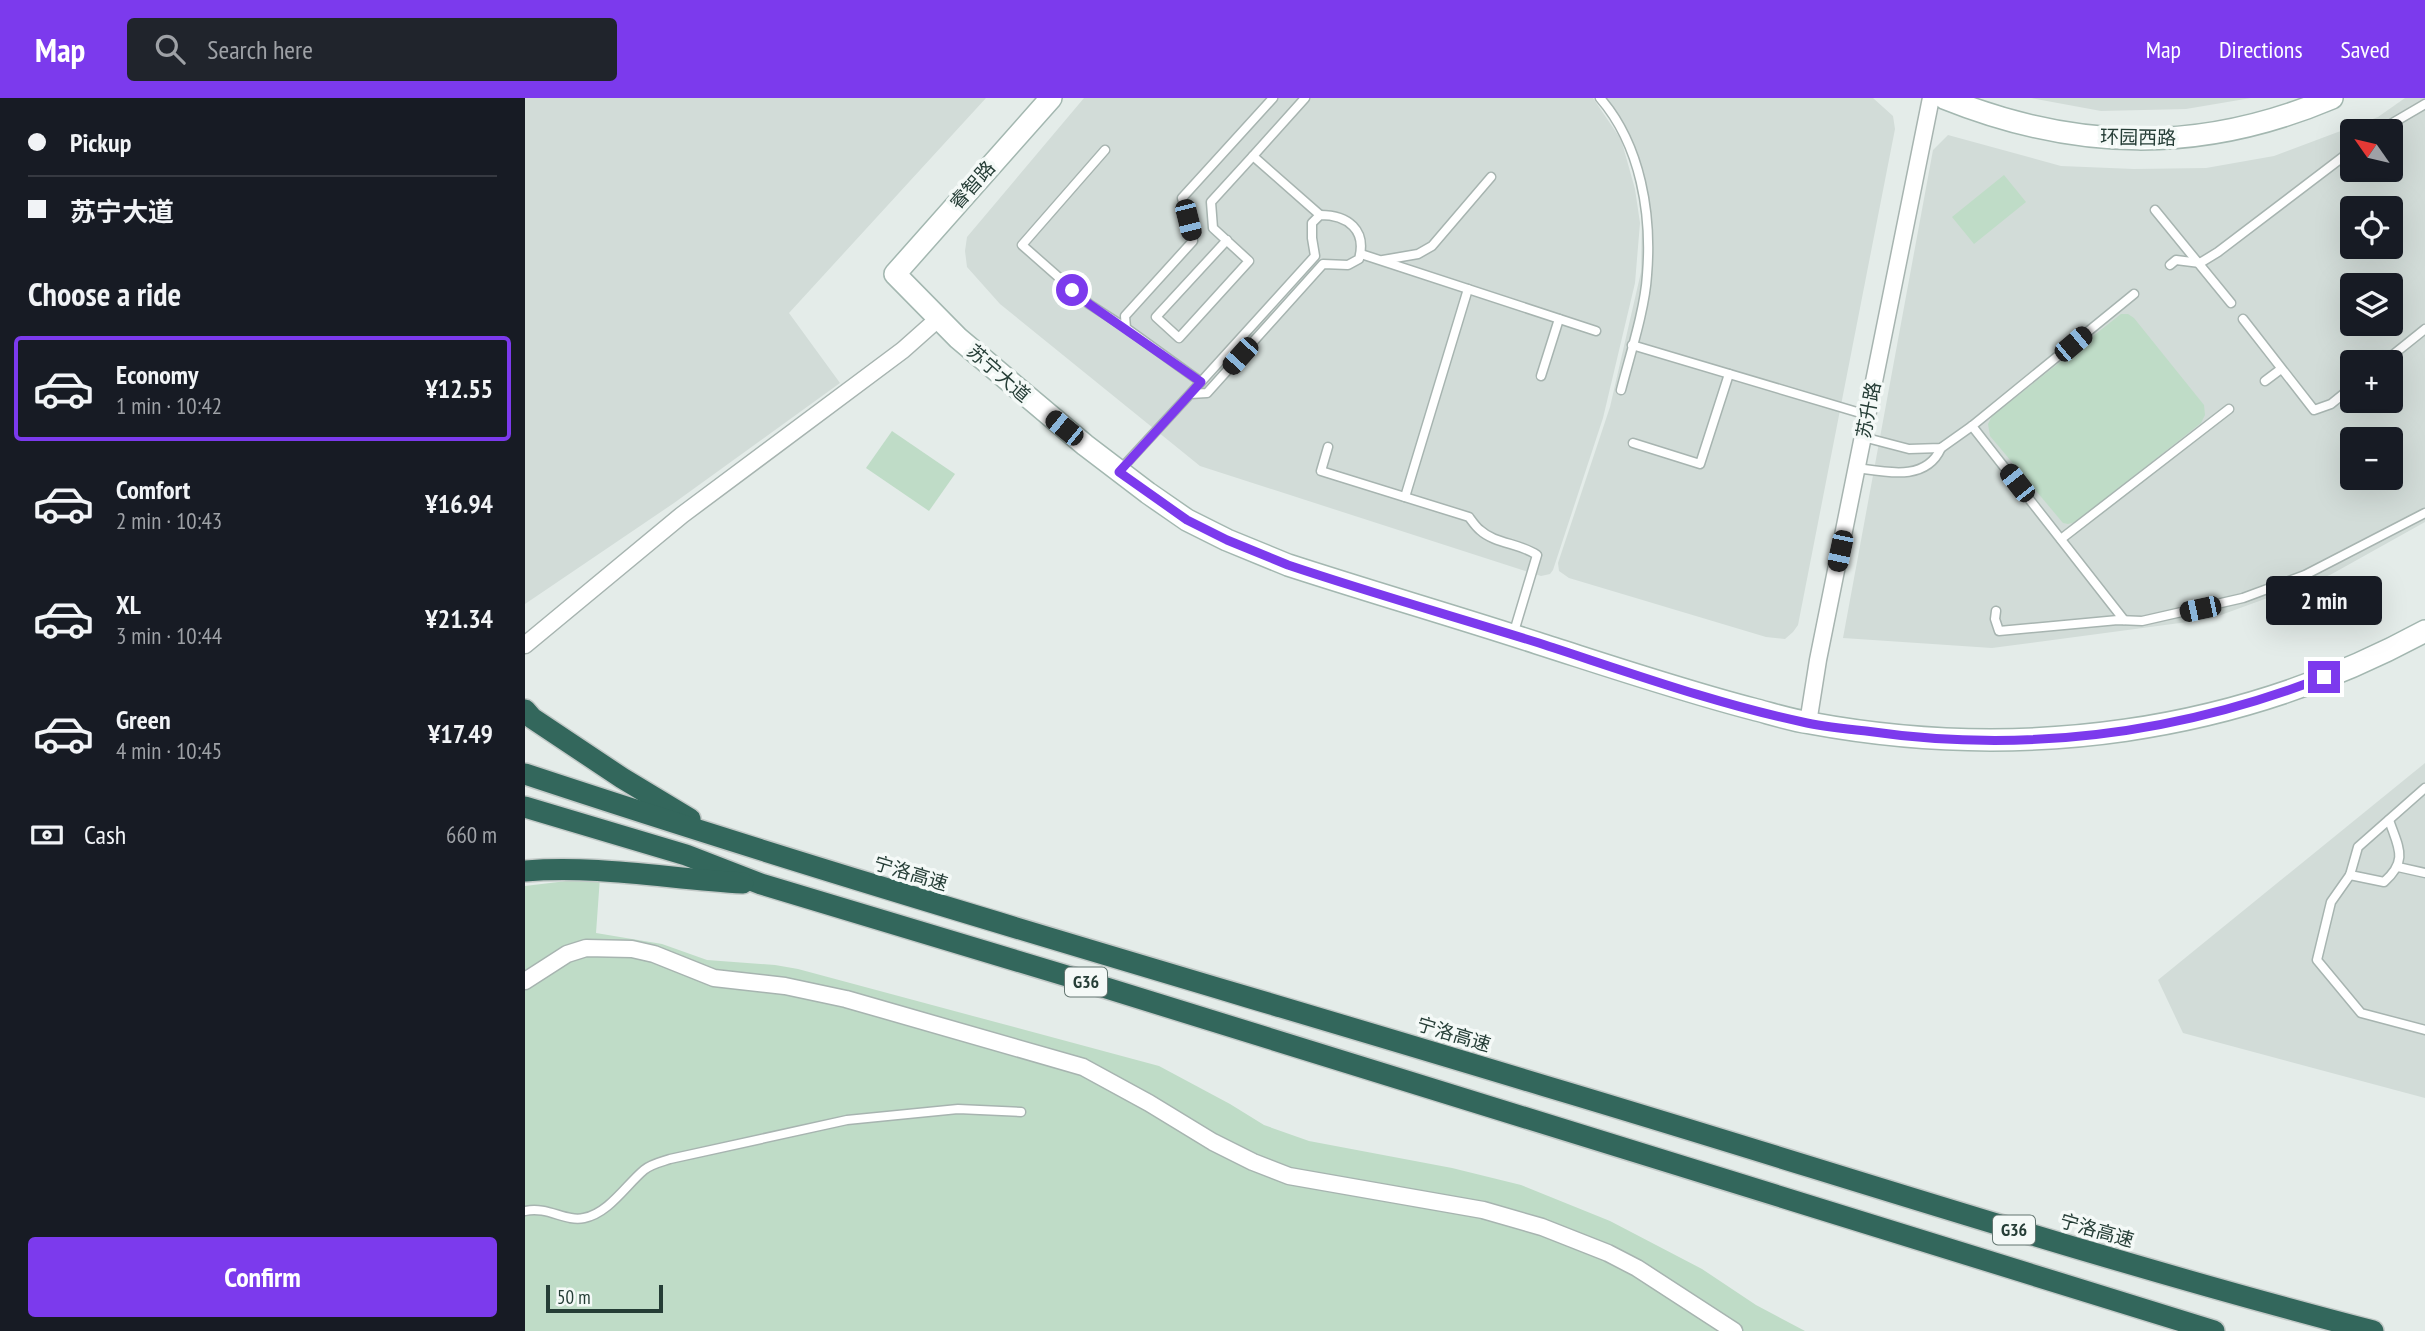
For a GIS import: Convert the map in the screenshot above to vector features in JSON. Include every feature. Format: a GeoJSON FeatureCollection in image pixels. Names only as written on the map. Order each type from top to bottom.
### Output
{"type":"FeatureCollection","features":[{"type":"Feature","properties":{"kind":"highway"},"geometry":{"type":"LineString","coordinates":[[525,710],[532,718],[622,778],[725,840]]}},
{"type":"Feature","properties":{"kind":"highway","name":"宁洛高速"},"geometry":{"type":"LineString","coordinates":[[525,774],[725,840],[1658,1119],[2034,1236],[2373,1331]]}},
{"type":"Feature","properties":{"kind":"highway","name":"G36"},"geometry":{"type":"LineString","coordinates":[[525,807],[686,855],[761,884],[1100,986],[2208,1330]]}},
{"type":"Feature","properties":{"kind":"highway"},"geometry":{"type":"LineString","coordinates":[[525,871],[597,869],[683,880],[761,884]]}},
{"type":"Feature","properties":{"kind":"street","name":"睿智路"},"geometry":{"type":"LineString","coordinates":[[895,274],[1051,98]]}},
{"type":"Feature","properties":{"kind":"street","name":"苏升路"},"geometry":{"type":"LineString","coordinates":[[1808,723],[1818,660],[1930,98]]}},
{"type":"Feature","properties":{"kind":"street","name":"环园西路"},"geometry":{"type":"LineString","coordinates":[[1944,98],[1993,117],[2033,128],[2131,140],[2190,138],[2251,126],[2302,111],[2332,98]]}},
{"type":"Feature","properties":{"kind":"street","name":"苏宁大道"},"geometry":{"type":"LineString","coordinates":[[895,274],[958,338],[1119,472],[1187,520],[1227,540],[1288,565],[1704,696],[1808,723],[1898,736],[1950,740],[2029,740],[2121,733],[2218,713],[2292,689],[2383,653],[2425,631]]}},
{"type":"Feature","properties":{"kind":"street"},"geometry":{"type":"LineString","coordinates":[[525,645],[682,515],[845,395],[939,318]]}},
{"type":"Feature","properties":{"kind":"street"},"geometry":{"type":"LineString","coordinates":[[525,981],[567,954],[586,948],[632,949],[654,954],[714,978],[785,986],[846,999],[1083,1067],[1253,1163],[1289,1176],[1483,1210],[1542,1227],[1608,1253],[1637,1268],[1734,1331]]}},
{"type":"Feature","properties":{"kind":"lane"},"geometry":{"type":"LineString","coordinates":[[1126,328],[1125,316],[1193,241],[1182,198],[1273,98]]}},
{"type":"Feature","properties":{"kind":"lane"},"geometry":{"type":"LineString","coordinates":[[1227,240],[1156,317],[1179,338],[1249,261],[1227,240],[1213,228],[1211,202],[1305,98]]}},
{"type":"Feature","properties":{"kind":"lane"},"geometry":{"type":"LineString","coordinates":[[1600,98],[1627,137],[1643,191],[1649,233],[1647,277],[1621,390]]}},
{"type":"Feature","properties":{"kind":"lane"},"geometry":{"type":"LineString","coordinates":[[2399,119],[2425,104]]}},
{"type":"Feature","properties":{"kind":"lane"},"geometry":{"type":"LineString","coordinates":[[1105,150],[1022,245],[1089,304],[1201,382]]}},
{"type":"Feature","properties":{"kind":"lane"},"geometry":{"type":"LineString","coordinates":[[1190,394],[1207,393],[1323,264],[1348,265],[1359,259],[1361,254],[1363,244],[1359,233],[1345,220],[1334,215],[1320,215],[1253,156]]}},
{"type":"Feature","properties":{"kind":"lane"},"geometry":{"type":"LineString","coordinates":[[2169,265],[2176,260],[2200,263],[2218,253],[2340,159]]}},
{"type":"Feature","properties":{"kind":"lane"},"geometry":{"type":"LineString","coordinates":[[1380,260],[1418,254],[1432,246],[1491,177]]}},
{"type":"Feature","properties":{"kind":"lane"},"geometry":{"type":"LineString","coordinates":[[2155,210],[2231,303]]}},
{"type":"Feature","properties":{"kind":"lane"},"geometry":{"type":"LineString","coordinates":[[1119,472],[1315,256],[1313,223],[1320,215]]}},
{"type":"Feature","properties":{"kind":"lane"},"geometry":{"type":"LineString","coordinates":[[1361,254],[1596,331]]}},
{"type":"Feature","properties":{"kind":"lane"},"geometry":{"type":"LineString","coordinates":[[1405,497],[1468,289]]}},
{"type":"Feature","properties":{"kind":"lane"},"geometry":{"type":"LineString","coordinates":[[1857,468],[1910,473],[1924,467],[1938,455],[1941,448],[1972,426],[2134,294]]}},
{"type":"Feature","properties":{"kind":"lane"},"geometry":{"type":"LineString","coordinates":[[1541,376],[1559,319]]}},
{"type":"Feature","properties":{"kind":"lane"},"geometry":{"type":"LineString","coordinates":[[2243,320],[2315,410],[2331,404],[2340,397]]}},
{"type":"Feature","properties":{"kind":"lane"},"geometry":{"type":"LineString","coordinates":[[2399,350],[2425,329]]}},
{"type":"Feature","properties":{"kind":"lane"},"geometry":{"type":"LineString","coordinates":[[1632,345],[1867,415]]}},
{"type":"Feature","properties":{"kind":"lane"},"geometry":{"type":"LineString","coordinates":[[2265,381],[2281,369]]}},
{"type":"Feature","properties":{"kind":"lane"},"geometry":{"type":"LineString","coordinates":[[1633,443],[1700,464],[1729,374]]}},
{"type":"Feature","properties":{"kind":"lane"},"geometry":{"type":"LineString","coordinates":[[2061,539],[2229,409]]}},
{"type":"Feature","properties":{"kind":"lane"},"geometry":{"type":"LineString","coordinates":[[1972,426],[2124,620]]}},
{"type":"Feature","properties":{"kind":"lane"},"geometry":{"type":"LineString","coordinates":[[1863,438],[1909,449],[1941,448]]}},
{"type":"Feature","properties":{"kind":"lane"},"geometry":{"type":"LineString","coordinates":[[1328,447],[1321,471],[1469,517],[1490,537],[1528,548],[1537,555],[1513,635]]}},
{"type":"Feature","properties":{"kind":"lane"},"geometry":{"type":"LineString","coordinates":[[1996,611],[1995,619],[1999,631],[2124,620],[2142,621],[2243,598],[2305,575],[2425,513]]}},
{"type":"Feature","properties":{"kind":"lane"},"geometry":{"type":"LineString","coordinates":[[2425,788],[2358,847],[2350,875],[2331,902],[2317,960],[2361,1013],[2425,1030]]}},
{"type":"Feature","properties":{"kind":"lane"},"geometry":{"type":"LineString","coordinates":[[2350,875],[2384,882],[2396,872],[2402,856],[2389,820]]}},
{"type":"Feature","properties":{"kind":"lane"},"geometry":{"type":"LineString","coordinates":[[2398,867],[2425,873]]}},
{"type":"Feature","properties":{"kind":"lane"},"geometry":{"type":"LineString","coordinates":[[525,1212],[547,1210],[562,1216],[583,1219],[598,1212],[621,1194],[647,1167],[713,1148],[834,1123],[958,1109],[1021,1112]]}},
{"type":"Feature","properties":{"kind":"shaded area"},"geometry":{"type":"Polygon","coordinates":[[[525,98],[986,98],[789,313],[840,383],[674,503],[525,604],[525,98]]]}},
{"type":"Feature","properties":{"kind":"shaded area"},"geometry":{"type":"Polygon","coordinates":[[[1084,98],[1593,98],[1620,138],[1612,121],[1595,98],[1873,98],[1893,116],[1895,129],[1798,625],[1793,632],[1785,639],[1766,637],[1569,578],[1559,571],[1558,563],[1610,407],[1641,272],[1642,210],[1632,167],[1621,139],[1635,189],[1640,223],[1635,283],[1603,418],[1553,570],[1550,574],[1541,576],[1200,466],[1000,304],[967,267],[967,237],[1084,98]]]}},
{"type":"Feature","properties":{"kind":"shaded area"},"geometry":{"type":"Polygon","coordinates":[[[2031,98],[2251,98],[2186,109],[2101,111],[2031,98]]]}},
{"type":"Feature","properties":{"kind":"shaded area"},"geometry":{"type":"Polygon","coordinates":[[[2405,98],[2425,98],[2425,522],[2330,575],[2210,619],[1992,648],[1843,638],[1933,150],[1948,135],[2061,166],[2134,169],[2206,168],[2274,156],[2340,131],[2340,182],[2403,182],[2403,119],[2373,119],[2405,98]]]}},
{"type":"Feature","properties":{"kind":"shaded area"},"geometry":{"type":"Polygon","coordinates":[[[2425,763],[2425,1098],[2183,1033],[2158,980],[2425,763]]]}},
{"type":"Feature","properties":{"kind":"green space"},"geometry":{"type":"Polygon","coordinates":[[[2004,175],[2026,202],[1974,244],[1952,217],[2004,175]]]}},
{"type":"Feature","properties":{"kind":"green space"},"geometry":{"type":"Polygon","coordinates":[[[2121,314],[2134,318],[2204,405],[2205,415],[2201,423],[2076,522],[2063,523],[1990,436],[1988,424],[1992,416],[2121,314]]]}},
{"type":"Feature","properties":{"kind":"green space"},"geometry":{"type":"Polygon","coordinates":[[[892,431],[955,474],[929,511],[866,468],[892,431]]]}},
{"type":"Feature","properties":{"kind":"green space"},"geometry":{"type":"Polygon","coordinates":[[[600,877],[596,933],[662,944],[707,960],[798,969],[1159,1066],[1264,1125],[1309,1141],[1452,1168],[1521,1185],[1610,1221],[1702,1269],[1756,1305],[1805,1331],[525,1331],[525,886],[600,877]]]}},
{"type":"Feature","properties":{"kind":"route"},"geometry":{"type":"LineString","coordinates":[[1072,290],[1201,382],[1119,472],[1187,520],[1288,565],[1704,696],[1808,723],[1898,736],[1950,740],[2029,740],[2121,733],[2218,713],[2324,677]]}}]}
